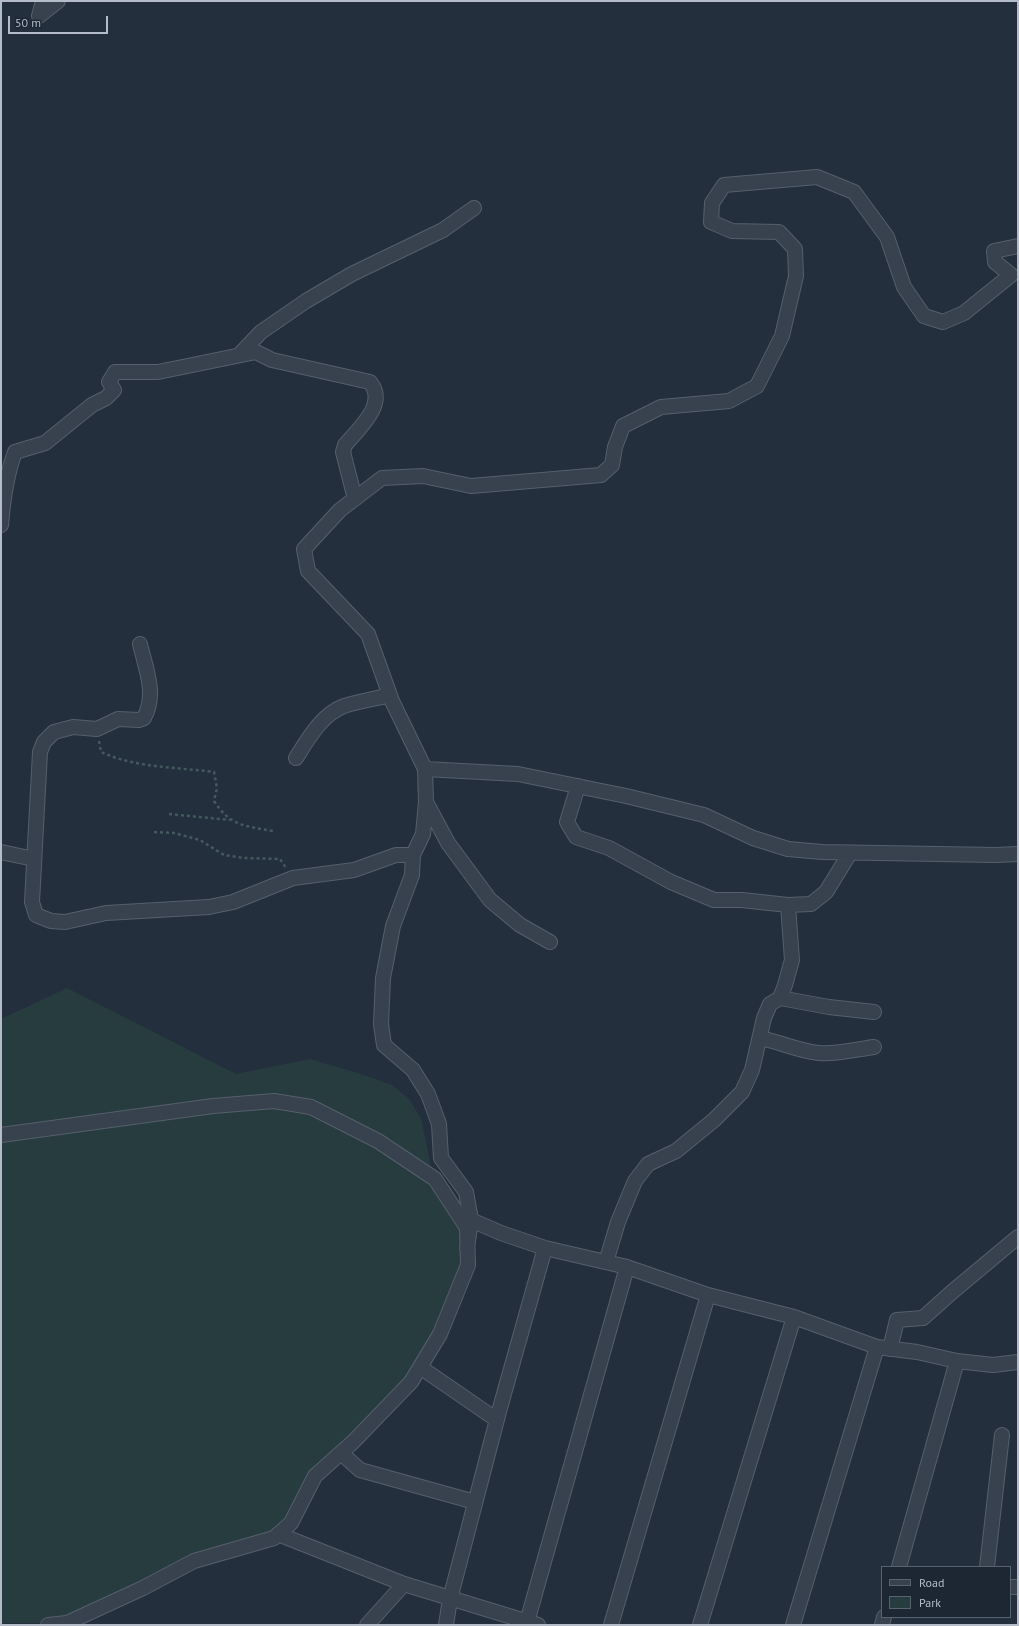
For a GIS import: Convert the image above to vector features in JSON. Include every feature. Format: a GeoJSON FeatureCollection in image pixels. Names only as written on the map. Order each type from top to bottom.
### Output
{"type":"FeatureCollection","features":[{"type":"Feature","properties":{"kind":"street"},"geometry":{"type":"LineString","coordinates":[[43,1],[39,16],[58,1]]}},
{"type":"Feature","properties":{"kind":"street"},"geometry":{"type":"LineString","coordinates":[[468,1248],[471,1220],[466,1192],[441,1158],[439,1124],[428,1094],[413,1070],[384,1045],[381,1024],[383,978],[394,926],[412,875],[413,855],[423,834],[426,802],[425,769],[390,695],[368,634],[308,571],[304,549],[340,510],[382,478],[424,476],[471,486],[601,475],[612,465],[615,447],[623,426],[660,408],[728,401],[757,386],[782,336],[796,276],[795,249],[779,232],[732,231],[711,222],[712,203],[724,184],[818,176],[854,192],[887,237],[904,287],[924,316],[943,322],[964,314],[1014,276],[995,262],[994,251],[1018,246]]}},
{"type":"Feature","properties":{"kind":"street"},"geometry":{"type":"LineString","coordinates":[[239,355],[261,332],[306,302],[352,274],[443,230],[474,208]]}},
{"type":"Feature","properties":{"kind":"street"},"geometry":{"type":"LineString","coordinates":[[1,525],[3,500],[11,463],[15,452],[45,443],[92,405],[106,398],[114,390],[109,382],[114,372],[158,372],[256,352],[272,360],[370,382],[375,389],[376,399],[373,412],[345,445],[343,452],[355,499]]}},
{"type":"Feature","properties":{"kind":"street"},"geometry":{"type":"LineString","coordinates":[[140,644],[152,693],[148,710],[144,718],[139,720],[118,718],[96,729],[73,727],[54,732],[44,742],[40,752],[32,902],[36,914],[40,918],[51,921],[65,922],[106,913],[209,907],[233,902],[293,878],[354,870],[396,855],[413,855]]}},
{"type":"Feature","properties":{"kind":"street"},"geometry":{"type":"LineString","coordinates":[[296,758],[313,732],[330,714],[343,706],[390,695]]}},
{"type":"Feature","properties":{"kind":"street"},"geometry":{"type":"LineString","coordinates":[[425,769],[518,774],[578,786],[704,815],[753,838],[788,849],[850,853],[1018,854]]}},
{"type":"Feature","properties":{"kind":"street"},"geometry":{"type":"LineString","coordinates":[[578,786],[567,822],[576,837],[609,848],[671,882],[714,900],[742,900],[788,905],[811,904],[826,892],[850,853]]}},
{"type":"Feature","properties":{"kind":"street"},"geometry":{"type":"LineString","coordinates":[[426,802],[448,843],[490,900],[520,925],[550,942]]}},
{"type":"Feature","properties":{"kind":"street"},"geometry":{"type":"LineString","coordinates":[[1,852],[34,859]]}},
{"type":"Feature","properties":{"kind":"street"},"geometry":{"type":"LineString","coordinates":[[606,1262],[618,1222],[635,1181],[648,1164],[676,1151],[714,1120],[742,1092],[752,1070],[764,1018],[770,1004],[780,998],[786,985],[792,960],[788,905]]}},
{"type":"Feature","properties":{"kind":"street"},"geometry":{"type":"LineString","coordinates":[[780,998],[829,1007],[874,1012]]}},
{"type":"Feature","properties":{"kind":"street"},"geometry":{"type":"LineString","coordinates":[[760,1038],[783,1043],[804,1051],[822,1054],[874,1048]]}},
{"type":"Feature","properties":{"kind":"street"},"geometry":{"type":"LineString","coordinates":[[1,1135],[213,1106],[274,1101],[311,1107],[378,1141],[435,1179],[467,1228],[468,1265],[440,1334],[411,1382],[341,1453],[316,1476],[291,1523],[274,1538],[194,1561],[143,1588],[67,1622],[48,1625]]}},
{"type":"Feature","properties":{"kind":"street"},"geometry":{"type":"LineString","coordinates":[[471,1220],[501,1233],[545,1248],[627,1267],[708,1295],[794,1316],[883,1348],[917,1352],[957,1361],[993,1366],[1018,1362]]}},
{"type":"Feature","properties":{"kind":"street"},"geometry":{"type":"LineString","coordinates":[[793,1625],[883,1348],[896,1320],[923,1318],[1018,1237]]}},
{"type":"Feature","properties":{"kind":"street"},"geometry":{"type":"LineString","coordinates":[[446,1625],[450,1599],[475,1502],[545,1248]]}},
{"type":"Feature","properties":{"kind":"street"},"geometry":{"type":"LineString","coordinates":[[278,1534],[404,1584],[533,1624],[627,1267]]}},
{"type":"Feature","properties":{"kind":"street"},"geometry":{"type":"LineString","coordinates":[[611,1625],[708,1295]]}},
{"type":"Feature","properties":{"kind":"street"},"geometry":{"type":"LineString","coordinates":[[700,1625],[794,1316]]}},
{"type":"Feature","properties":{"kind":"street"},"geometry":{"type":"LineString","coordinates":[[899,1566],[957,1361]]}},
{"type":"Feature","properties":{"kind":"street"},"geometry":{"type":"LineString","coordinates":[[420,1367],[497,1420]]}},
{"type":"Feature","properties":{"kind":"street"},"geometry":{"type":"LineString","coordinates":[[987,1566],[1002,1434]]}},
{"type":"Feature","properties":{"kind":"street"},"geometry":{"type":"LineString","coordinates":[[341,1453],[360,1470],[475,1502]]}},
{"type":"Feature","properties":{"kind":"street"},"geometry":{"type":"LineString","coordinates":[[367,1625],[404,1584]]}},
{"type":"Feature","properties":{"kind":"path"},"geometry":{"type":"LineString","coordinates":[[96,729],[100,752],[115,759],[153,766],[214,772],[217,788],[214,801],[220,810],[230,820]]}},
{"type":"Feature","properties":{"kind":"path"},"geometry":{"type":"LineString","coordinates":[[169,814],[230,820],[246,826],[273,831]]}},
{"type":"Feature","properties":{"kind":"path"},"geometry":{"type":"LineString","coordinates":[[154,832],[174,833],[200,840],[224,855],[244,858],[280,859],[293,878]]}},
{"type":"Feature","properties":{"kind":"green space"},"geometry":{"type":"Polygon","coordinates":[[[67,988],[236,1074],[310,1059],[392,1085],[410,1100],[421,1119],[431,1166],[452,1195],[468,1265],[411,1382],[315,1476],[274,1538],[194,1561],[67,1623],[1,1623],[1,1019],[67,988]]]}}]}
